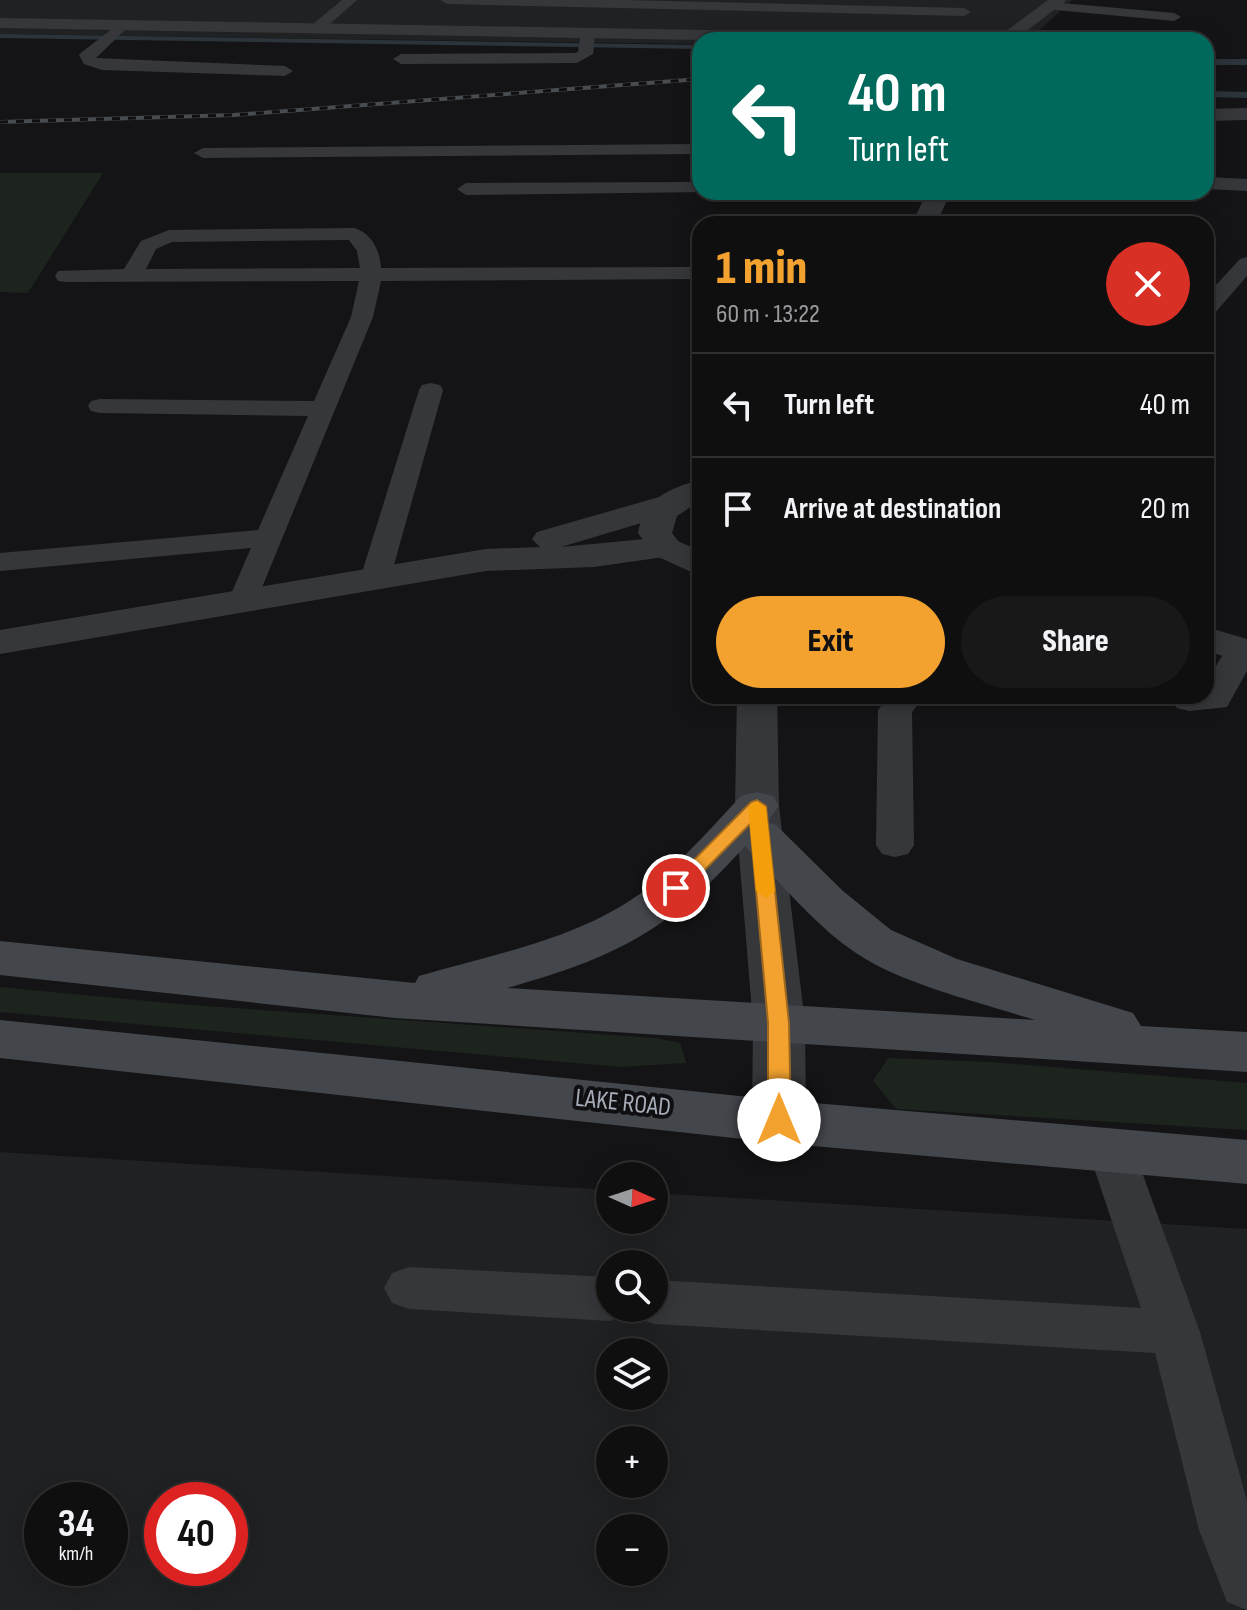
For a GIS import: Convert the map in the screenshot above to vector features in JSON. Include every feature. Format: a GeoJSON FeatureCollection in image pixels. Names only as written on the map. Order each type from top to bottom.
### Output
{"type":"FeatureCollection","features":[{"type":"Feature","properties":{"kind":"main road"},"geometry":{"type":"LineString","coordinates":[[395,1000],[523,967],[602,938],[647,911],[759,821],[826,902],[874,942],[939,971],[1190,1048]]}},
{"type":"Feature","properties":{"kind":"main road"},"geometry":{"type":"LineString","coordinates":[[0,958],[395,1000],[1247,1052]]}},
{"type":"Feature","properties":{"kind":"main road","name":"LAKE ROAD"},"geometry":{"type":"LineString","coordinates":[[0,1039],[1112,1153],[1247,1162]]}},
{"type":"Feature","properties":{"kind":"street"},"geometry":{"type":"LineString","coordinates":[[1014,32],[1054,3]]}},
{"type":"Feature","properties":{"kind":"street"},"geometry":{"type":"LineString","coordinates":[[0,23],[116,30],[317,28],[692,35]]}},
{"type":"Feature","properties":{"kind":"street"},"geometry":{"type":"LineString","coordinates":[[1214,115],[1247,114]]}},
{"type":"Feature","properties":{"kind":"street"},"geometry":{"type":"LineString","coordinates":[[0,642],[486,560],[666,505],[692,494]]}},
{"type":"Feature","properties":{"kind":"street"},"geometry":{"type":"LineString","coordinates":[[666,505],[656,518],[655,533],[666,548],[692,561]]}},
{"type":"Feature","properties":{"kind":"street"},"geometry":{"type":"LineString","coordinates":[[486,560],[594,556],[666,548]]}},
{"type":"Feature","properties":{"kind":"street"},"geometry":{"type":"LineString","coordinates":[[757,704],[759,821],[779,1023],[779,1120]]}},
{"type":"Feature","properties":{"kind":"lane"},"geometry":{"type":"LineString","coordinates":[[447,0],[966,6],[967,32]]}},
{"type":"Feature","properties":{"kind":"lane"},"geometry":{"type":"LineString","coordinates":[[321,1],[346,2]]}},
{"type":"Feature","properties":{"kind":"lane"},"geometry":{"type":"LineString","coordinates":[[317,28],[346,2]]}},
{"type":"Feature","properties":{"kind":"lane"},"geometry":{"type":"LineString","coordinates":[[454,31],[476,2]]}},
{"type":"Feature","properties":{"kind":"lane"},"geometry":{"type":"LineString","coordinates":[[1054,3],[1174,17]]}},
{"type":"Feature","properties":{"kind":"lane"},"geometry":{"type":"LineString","coordinates":[[116,30],[87,55],[89,61],[102,65],[285,71]]}},
{"type":"Feature","properties":{"kind":"lane"},"geometry":{"type":"LineString","coordinates":[[401,59],[577,58],[585,54],[588,33]]}},
{"type":"Feature","properties":{"kind":"lane"},"geometry":{"type":"LineString","coordinates":[[203,153],[692,149]]}},
{"type":"Feature","properties":{"kind":"lane"},"geometry":{"type":"LineString","coordinates":[[1214,183],[1247,185]]}},
{"type":"Feature","properties":{"kind":"lane"},"geometry":{"type":"LineString","coordinates":[[466,189],[692,188]]}},
{"type":"Feature","properties":{"kind":"lane"},"geometry":{"type":"LineString","coordinates":[[132,275],[148,245],[169,236],[354,234],[360,239],[373,275],[362,317],[243,601]]}},
{"type":"Feature","properties":{"kind":"lane"},"geometry":{"type":"LineString","coordinates":[[1214,300],[1247,263]]}},
{"type":"Feature","properties":{"kind":"lane"},"geometry":{"type":"LineString","coordinates":[[66,276],[692,273]]}},
{"type":"Feature","properties":{"kind":"lane"},"geometry":{"type":"LineString","coordinates":[[375,579],[431,390]]}},
{"type":"Feature","properties":{"kind":"lane"},"geometry":{"type":"LineString","coordinates":[[100,406],[324,409]]}},
{"type":"Feature","properties":{"kind":"lane"},"geometry":{"type":"LineString","coordinates":[[0,562],[270,538]]}},
{"type":"Feature","properties":{"kind":"lane"},"geometry":{"type":"LineString","coordinates":[[1214,700],[1232,647]]}},
{"type":"Feature","properties":{"kind":"lane"},"geometry":{"type":"LineString","coordinates":[[895,845],[895,710],[901,704]]}},
{"type":"Feature","properties":{"kind":"lane"},"geometry":{"type":"LineString","coordinates":[[1112,1153],[1175,1332],[1237,1532],[1247,1582]]}},
{"type":"Feature","properties":{"kind":"lane"},"geometry":{"type":"LineString","coordinates":[[409,1288],[596,1298]]}},
{"type":"Feature","properties":{"kind":"lane"},"geometry":{"type":"LineString","coordinates":[[668,1303],[1175,1332]]}},
{"type":"Feature","properties":{"kind":"shaded area"},"geometry":{"type":"Polygon","coordinates":[[[0,0],[1072,0],[1038,32],[692,32],[692,44],[0,34],[0,0]]]}},
{"type":"Feature","properties":{"kind":"shaded area"},"geometry":{"type":"Polygon","coordinates":[[[0,173],[103,173],[28,293],[0,292],[0,173]]]}},
{"type":"Feature","properties":{"kind":"shaded area"},"geometry":{"type":"Polygon","coordinates":[[[0,987],[178,1004],[655,1038],[680,1043],[686,1063],[620,1067],[0,1012],[0,987]]]}},
{"type":"Feature","properties":{"kind":"shaded area"},"geometry":{"type":"Polygon","coordinates":[[[888,1058],[991,1062],[1247,1083],[1247,1130],[896,1109],[873,1081],[888,1058]]]}},
{"type":"Feature","properties":{"kind":"shaded area"},"geometry":{"type":"Polygon","coordinates":[[[0,1152],[596,1189],[596,1234],[668,1234],[668,1194],[1247,1229],[1247,1610],[0,1610],[0,1152]]]}},
{"type":"Feature","properties":{"kind":"waterway"},"geometry":{"type":"LineString","coordinates":[[0,36],[692,47]]}},
{"type":"Feature","properties":{"kind":"waterway"},"geometry":{"type":"LineString","coordinates":[[1214,62],[1247,62]]}},
{"type":"Feature","properties":{"kind":"waterway"},"geometry":{"type":"LineString","coordinates":[[1214,94],[1247,95]]}},
{"type":"Feature","properties":{"kind":"railway"},"geometry":{"type":"LineString","coordinates":[[0,122],[234,115],[692,80]]}},
{"type":"Feature","properties":{"kind":"slow traffic"},"geometry":{"type":"LineString","coordinates":[[757,807],[766,891]]}},
{"type":"Feature","properties":{"kind":"route"},"geometry":{"type":"LineString","coordinates":[[676,888],[757,806],[779,1023],[779,1120]]}}]}
